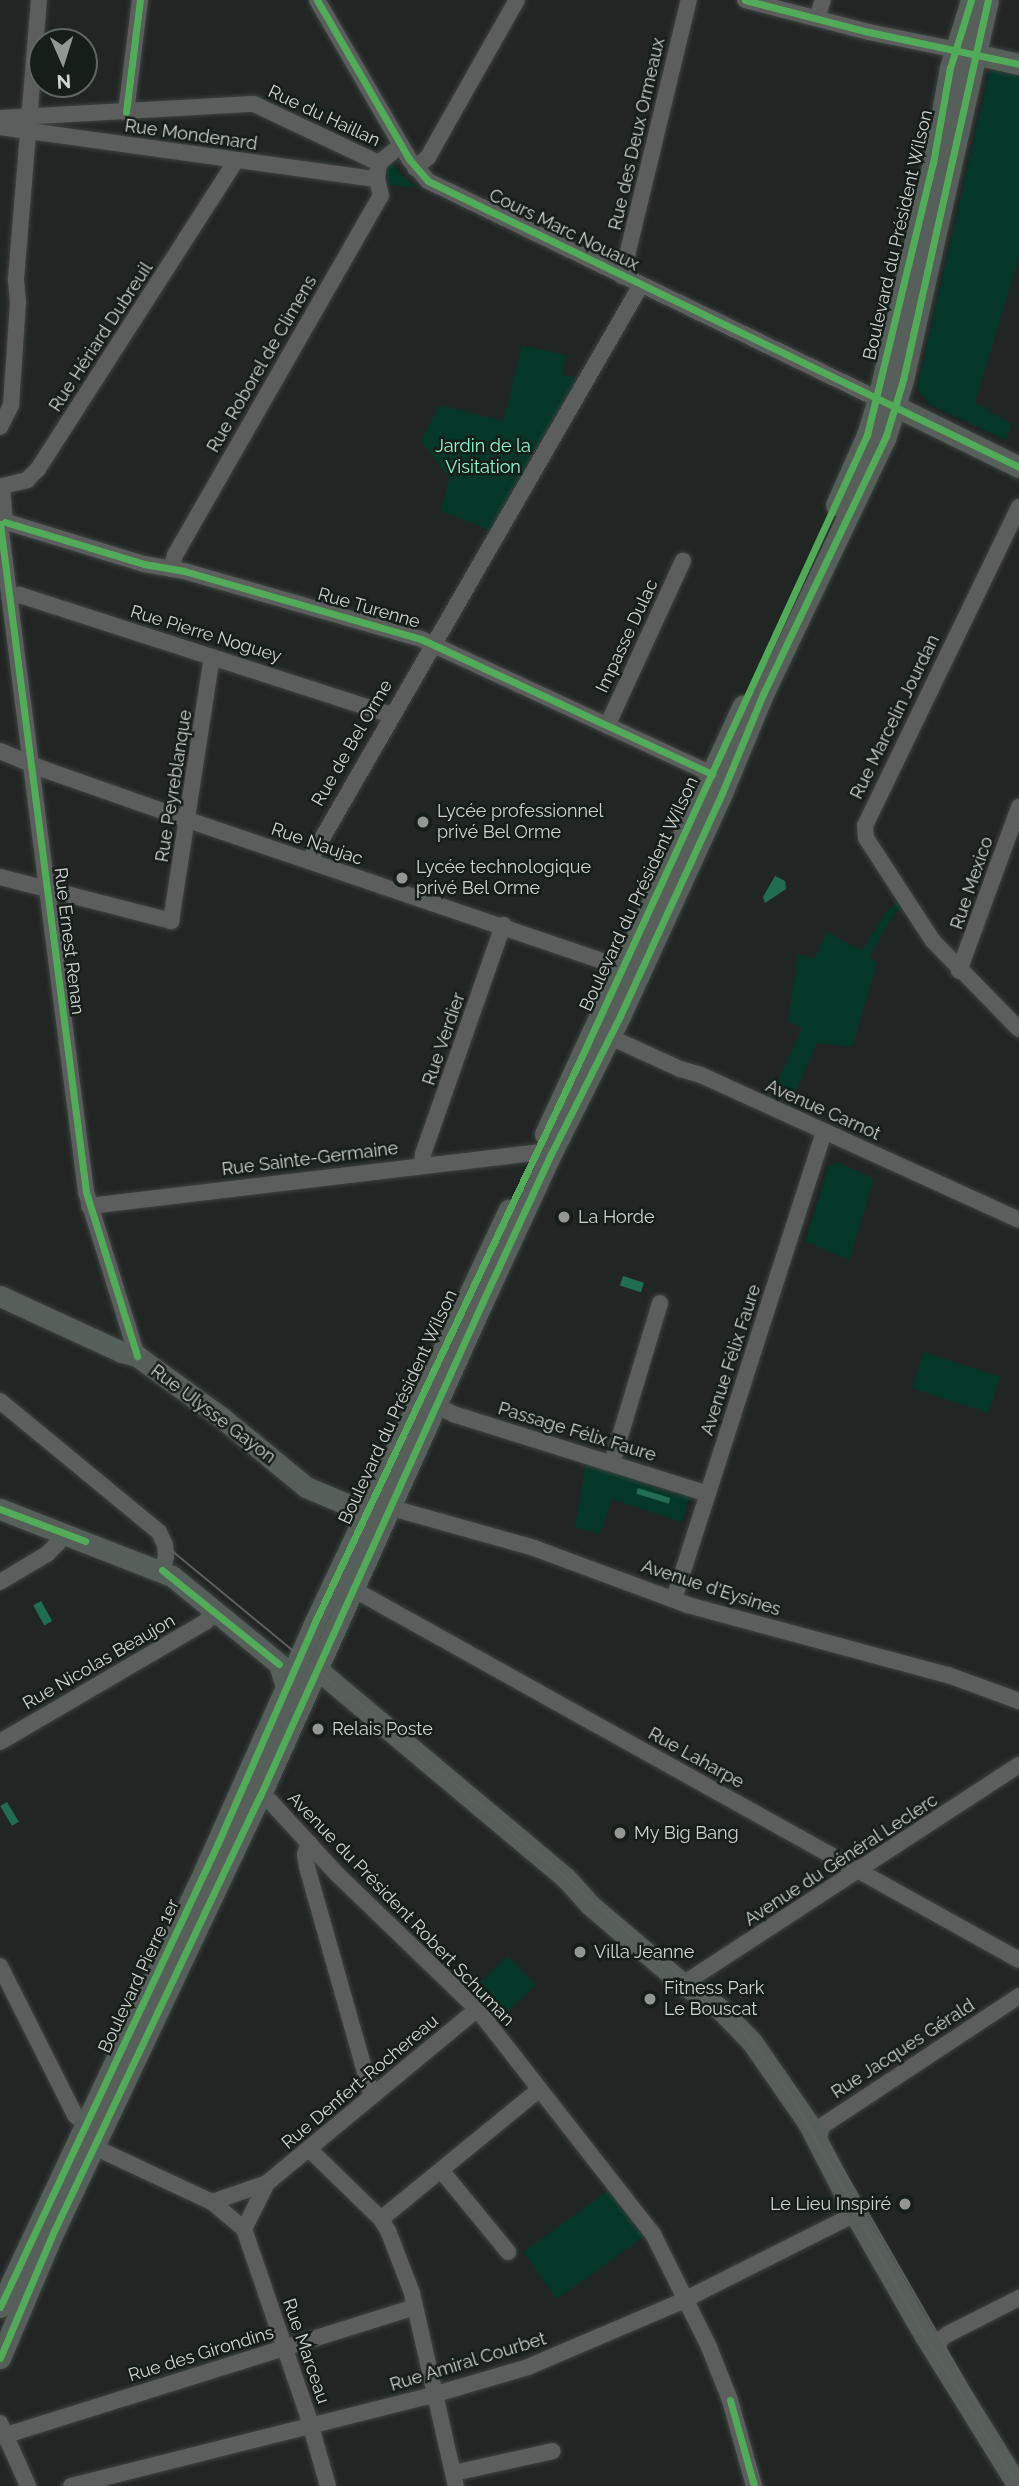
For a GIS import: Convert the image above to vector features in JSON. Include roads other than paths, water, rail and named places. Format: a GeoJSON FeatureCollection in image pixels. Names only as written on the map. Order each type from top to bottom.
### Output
{"type":"FeatureCollection","features":[{"type":"Feature","properties":{"kind":"main road","name":"Boulevard du Président Wilson"},"geometry":{"type":"LineString","coordinates":[[300,1656],[435,1371],[867,435],[887,403],[950,68],[971,0]]}},
{"type":"Feature","properties":{"kind":"main road","name":"Boulevard du Président Wilson"},"geometry":{"type":"LineString","coordinates":[[318,1670],[551,1154],[610,1037],[681,884],[887,403],[946,197],[988,0]]}},
{"type":"Feature","properties":{"kind":"main road"},"geometry":{"type":"LineString","coordinates":[[957,50],[1019,64]]}},
{"type":"Feature","properties":{"kind":"main road"},"geometry":{"type":"LineString","coordinates":[[887,403],[1019,467]]}},
{"type":"Feature","properties":{"kind":"main road","name":"Rue Ulysse Gayon"},"geometry":{"type":"LineString","coordinates":[[0,1296],[114,1349],[137,1356],[221,1417],[349,1522],[355,1538]]}},
{"type":"Feature","properties":{"kind":"main road","name":"Rue Ulysse Gayon"},"geometry":{"type":"LineString","coordinates":[[306,1487],[347,1505],[368,1510]]}},
{"type":"Feature","properties":{"kind":"main road"},"geometry":{"type":"LineString","coordinates":[[368,1510],[392,1508]]}},
{"type":"Feature","properties":{"kind":"main road"},"geometry":{"type":"LineString","coordinates":[[0,1509],[162,1570],[279,1664],[287,1686],[288,1705],[272,1767]]}},
{"type":"Feature","properties":{"kind":"main road"},"geometry":{"type":"LineString","coordinates":[[355,1538],[349,1571],[323,1634],[318,1670],[565,1877],[589,1904],[683,1984],[719,2008],[759,2051],[818,2142],[855,2214],[935,2354],[1018,2486]]}},
{"type":"Feature","properties":{"kind":"main road"},"geometry":{"type":"LineString","coordinates":[[279,1664],[300,1656]]}},
{"type":"Feature","properties":{"kind":"main road","name":"Boulevard Pierre 1er"},"geometry":{"type":"LineString","coordinates":[[0,2306],[236,1803],[300,1656]]}},
{"type":"Feature","properties":{"kind":"main road","name":"Boulevard Pierre 1er"},"geometry":{"type":"LineString","coordinates":[[0,2358],[54,2231],[318,1670]]}},
{"type":"Feature","properties":{"kind":"street"},"geometry":{"type":"LineString","coordinates":[[0,427],[11,405],[18,303],[16,279],[39,0]]}},
{"type":"Feature","properties":{"kind":"street"},"geometry":{"type":"LineString","coordinates":[[127,112],[140,0]]}},
{"type":"Feature","properties":{"kind":"street","name":"Cours Marc Nouaux"},"geometry":{"type":"LineString","coordinates":[[317,0],[415,168],[444,190],[887,403]]}},
{"type":"Feature","properties":{"kind":"street"},"geometry":{"type":"LineString","coordinates":[[415,168],[428,157],[517,0]]}},
{"type":"Feature","properties":{"kind":"street","name":"Rue des Deux Ormeaux"},"geometry":{"type":"LineString","coordinates":[[622,276],[689,0]]}},
{"type":"Feature","properties":{"kind":"street"},"geometry":{"type":"LineString","coordinates":[[746,0],[957,50],[961,71],[944,163],[946,197]]}},
{"type":"Feature","properties":{"kind":"street"},"geometry":{"type":"LineString","coordinates":[[817,18],[823,0]]}},
{"type":"Feature","properties":{"kind":"street","name":"Rue du Haillan"},"geometry":{"type":"LineString","coordinates":[[0,118],[29,124],[127,112],[254,104],[378,171]]}},
{"type":"Feature","properties":{"kind":"street","name":"Rue Mondenard"},"geometry":{"type":"LineString","coordinates":[[0,127],[29,124],[236,161],[378,171]]}},
{"type":"Feature","properties":{"kind":"street"},"geometry":{"type":"LineString","coordinates":[[378,171],[401,145]]}},
{"type":"Feature","properties":{"kind":"street","name":"Rue Hériard Dubreuil"},"geometry":{"type":"LineString","coordinates":[[2,522],[1,486],[27,480],[38,468],[236,161]]}},
{"type":"Feature","properties":{"kind":"street","name":"Rue Roborel de Climens"},"geometry":{"type":"LineString","coordinates":[[171,569],[175,555],[381,195],[378,171]]}},
{"type":"Feature","properties":{"kind":"street","name":"Rue de Bel Orme"},"geometry":{"type":"LineString","coordinates":[[309,861],[641,285]]}},
{"type":"Feature","properties":{"kind":"street","name":"Rue Marcelin Jourdan"},"geometry":{"type":"LineString","coordinates":[[1019,507],[864,826],[866,838],[933,941],[959,971],[1019,1029]]}},
{"type":"Feature","properties":{"kind":"street","name":"Rue Turenne"},"geometry":{"type":"LineString","coordinates":[[2,522],[432,644],[712,774]]}},
{"type":"Feature","properties":{"kind":"street","name":"Rue Ernest Renan"},"geometry":{"type":"LineString","coordinates":[[2,522],[46,889],[89,1206],[137,1356]]}},
{"type":"Feature","properties":{"kind":"street","name":"Impasse Dulac"},"geometry":{"type":"LineString","coordinates":[[607,726],[682,561]]}},
{"type":"Feature","properties":{"kind":"street","name":"Rue Pierre Noguey"},"geometry":{"type":"LineString","coordinates":[[9,596],[20,595],[391,715]]}},
{"type":"Feature","properties":{"kind":"street","name":"Rue Peyreblanque"},"geometry":{"type":"LineString","coordinates":[[46,889],[171,921],[212,657]]}},
{"type":"Feature","properties":{"kind":"street","name":"Rue Naujac"},"geometry":{"type":"LineString","coordinates":[[0,751],[188,820],[503,925],[622,968]]}},
{"type":"Feature","properties":{"kind":"street"},"geometry":{"type":"LineString","coordinates":[[681,884],[709,802],[712,774]]}},
{"type":"Feature","properties":{"kind":"street","name":"Rue Mexico"},"geometry":{"type":"LineString","coordinates":[[959,971],[1019,807]]}},
{"type":"Feature","properties":{"kind":"street"},"geometry":{"type":"LineString","coordinates":[[0,877],[46,889]]}},
{"type":"Feature","properties":{"kind":"street","name":"Rue Verdier"},"geometry":{"type":"LineString","coordinates":[[422,1165],[423,1154],[503,925]]}},
{"type":"Feature","properties":{"kind":"street"},"geometry":{"type":"LineString","coordinates":[[588,1040],[610,1037]]}},
{"type":"Feature","properties":{"kind":"street","name":"Avenue Carnot"},"geometry":{"type":"LineString","coordinates":[[610,1037],[1019,1220]]}},
{"type":"Feature","properties":{"kind":"street","name":"Avenue Félix Faure"},"geometry":{"type":"LineString","coordinates":[[674,1600],[824,1132]]}},
{"type":"Feature","properties":{"kind":"street","name":"Rue Sainte-Germaine"},"geometry":{"type":"LineString","coordinates":[[89,1206],[536,1153]]}},
{"type":"Feature","properties":{"kind":"street"},"geometry":{"type":"LineString","coordinates":[[612,1462],[660,1303]]}},
{"type":"Feature","properties":{"kind":"street"},"geometry":{"type":"LineString","coordinates":[[392,1508],[393,1482],[417,1428],[435,1371]]}},
{"type":"Feature","properties":{"kind":"street"},"geometry":{"type":"LineString","coordinates":[[0,1401],[159,1532],[166,1557],[162,1570]]}},
{"type":"Feature","properties":{"kind":"street","name":"Passage Félix Faure"},"geometry":{"type":"LineString","coordinates":[[436,1405],[453,1414],[708,1494]]}},
{"type":"Feature","properties":{"kind":"street","name":"Avenue d'Eysines"},"geometry":{"type":"LineString","coordinates":[[392,1508],[534,1548],[674,1600],[948,1675],[1019,1701]]}},
{"type":"Feature","properties":{"kind":"street"},"geometry":{"type":"LineString","coordinates":[[0,1582],[47,1554],[58,1543],[62,1532]]}},
{"type":"Feature","properties":{"kind":"street","name":"Rue Laharpe"},"geometry":{"type":"LineString","coordinates":[[353,1589],[1019,1959]]}},
{"type":"Feature","properties":{"kind":"street","name":"Rue Nicolas Beaujon"},"geometry":{"type":"LineString","coordinates":[[0,1742],[205,1622],[216,1612]]}},
{"type":"Feature","properties":{"kind":"street","name":"Avenue du Général Leclerc"},"geometry":{"type":"LineString","coordinates":[[683,1984],[1019,1765]]}},
{"type":"Feature","properties":{"kind":"street"},"geometry":{"type":"LineString","coordinates":[[236,1803],[260,1796]]}},
{"type":"Feature","properties":{"kind":"street","name":"Avenue du Président Robert Schuman"},"geometry":{"type":"LineString","coordinates":[[260,1796],[270,1801],[477,2009],[653,2234],[686,2298],[730,2400],[754,2486]]}},
{"type":"Feature","properties":{"kind":"street"},"geometry":{"type":"LineString","coordinates":[[309,1843],[305,1854],[307,1867],[372,2096]]}},
{"type":"Feature","properties":{"kind":"street"},"geometry":{"type":"LineString","coordinates":[[0,1966],[75,2115],[86,2125]]}},
{"type":"Feature","properties":{"kind":"street","name":"Rue Jacques Gérald"},"geometry":{"type":"LineString","coordinates":[[818,2142],[822,2126],[1019,1996]]}},
{"type":"Feature","properties":{"kind":"street","name":"Rue Denfert-Rochereau"},"geometry":{"type":"LineString","coordinates":[[267,2183],[477,2009]]}},
{"type":"Feature","properties":{"kind":"street"},"geometry":{"type":"LineString","coordinates":[[381,2219],[540,2089]]}},
{"type":"Feature","properties":{"kind":"street"},"geometry":{"type":"LineString","coordinates":[[94,2147],[212,2202],[244,2229],[267,2183]]}},
{"type":"Feature","properties":{"kind":"street"},"geometry":{"type":"LineString","coordinates":[[309,2149],[381,2219],[398,2255],[437,2394],[455,2479],[553,2451]]}},
{"type":"Feature","properties":{"kind":"street"},"geometry":{"type":"LineString","coordinates":[[441,2170],[508,2252]]}},
{"type":"Feature","properties":{"kind":"street"},"geometry":{"type":"LineString","coordinates":[[212,2202],[267,2183]]}},
{"type":"Feature","properties":{"kind":"street","name":"Rue Amiral Courbet"},"geometry":{"type":"LineString","coordinates":[[71,2486],[437,2394],[528,2367],[686,2298],[855,2214]]}},
{"type":"Feature","properties":{"kind":"street","name":"Rue Marceau"},"geometry":{"type":"LineString","coordinates":[[244,2229],[311,2426],[328,2486]]}},
{"type":"Feature","properties":{"kind":"street"},"geometry":{"type":"LineString","coordinates":[[935,2354],[942,2339],[948,2334],[1019,2298]]}},
{"type":"Feature","properties":{"kind":"street","name":"Rue des Girondins"},"geometry":{"type":"LineString","coordinates":[[2,2432],[414,2307]]}},
{"type":"Feature","properties":{"kind":"street"},"geometry":{"type":"LineString","coordinates":[[2,2432],[28,2486]]}},
{"type":"Feature","properties":{"kind":"tram line"},"geometry":{"type":"LineString","coordinates":[[0,1409],[491,1814],[734,2022],[792,2097],[925,2336],[1018,2486]]}},
{"type":"Feature","properties":{"kind":"tram line"},"geometry":{"type":"LineString","coordinates":[[833,2152],[985,2416]]}},
{"type":"Feature","properties":{"kind":"place","name":"Lycée professionnel privé Bel Orme"},"geometry":{"type":"Point","coordinates":[423,822]}},
{"type":"Feature","properties":{"kind":"place","name":"Lycée technologique privé Bel Orme"},"geometry":{"type":"Point","coordinates":[402,878]}},
{"type":"Feature","properties":{"kind":"place","name":"La Horde"},"geometry":{"type":"Point","coordinates":[564,1217]}},
{"type":"Feature","properties":{"kind":"place","name":"Relais Poste"},"geometry":{"type":"Point","coordinates":[318,1729]}},
{"type":"Feature","properties":{"kind":"place","name":"My Big Bang"},"geometry":{"type":"Point","coordinates":[620,1833]}},
{"type":"Feature","properties":{"kind":"place","name":"Villa Jeanne"},"geometry":{"type":"Point","coordinates":[580,1952]}},
{"type":"Feature","properties":{"kind":"place","name":"Fitness Park Le Bouscat"},"geometry":{"type":"Point","coordinates":[650,1999]}},
{"type":"Feature","properties":{"kind":"place","name":"Le Lieu Inspiré"},"geometry":{"type":"Point","coordinates":[905,2204]}},
{"type":"Feature","properties":{"kind":"park label","name":"Jardin de la Visitation"},"geometry":{"type":"Point","coordinates":[483,457]}}]}
